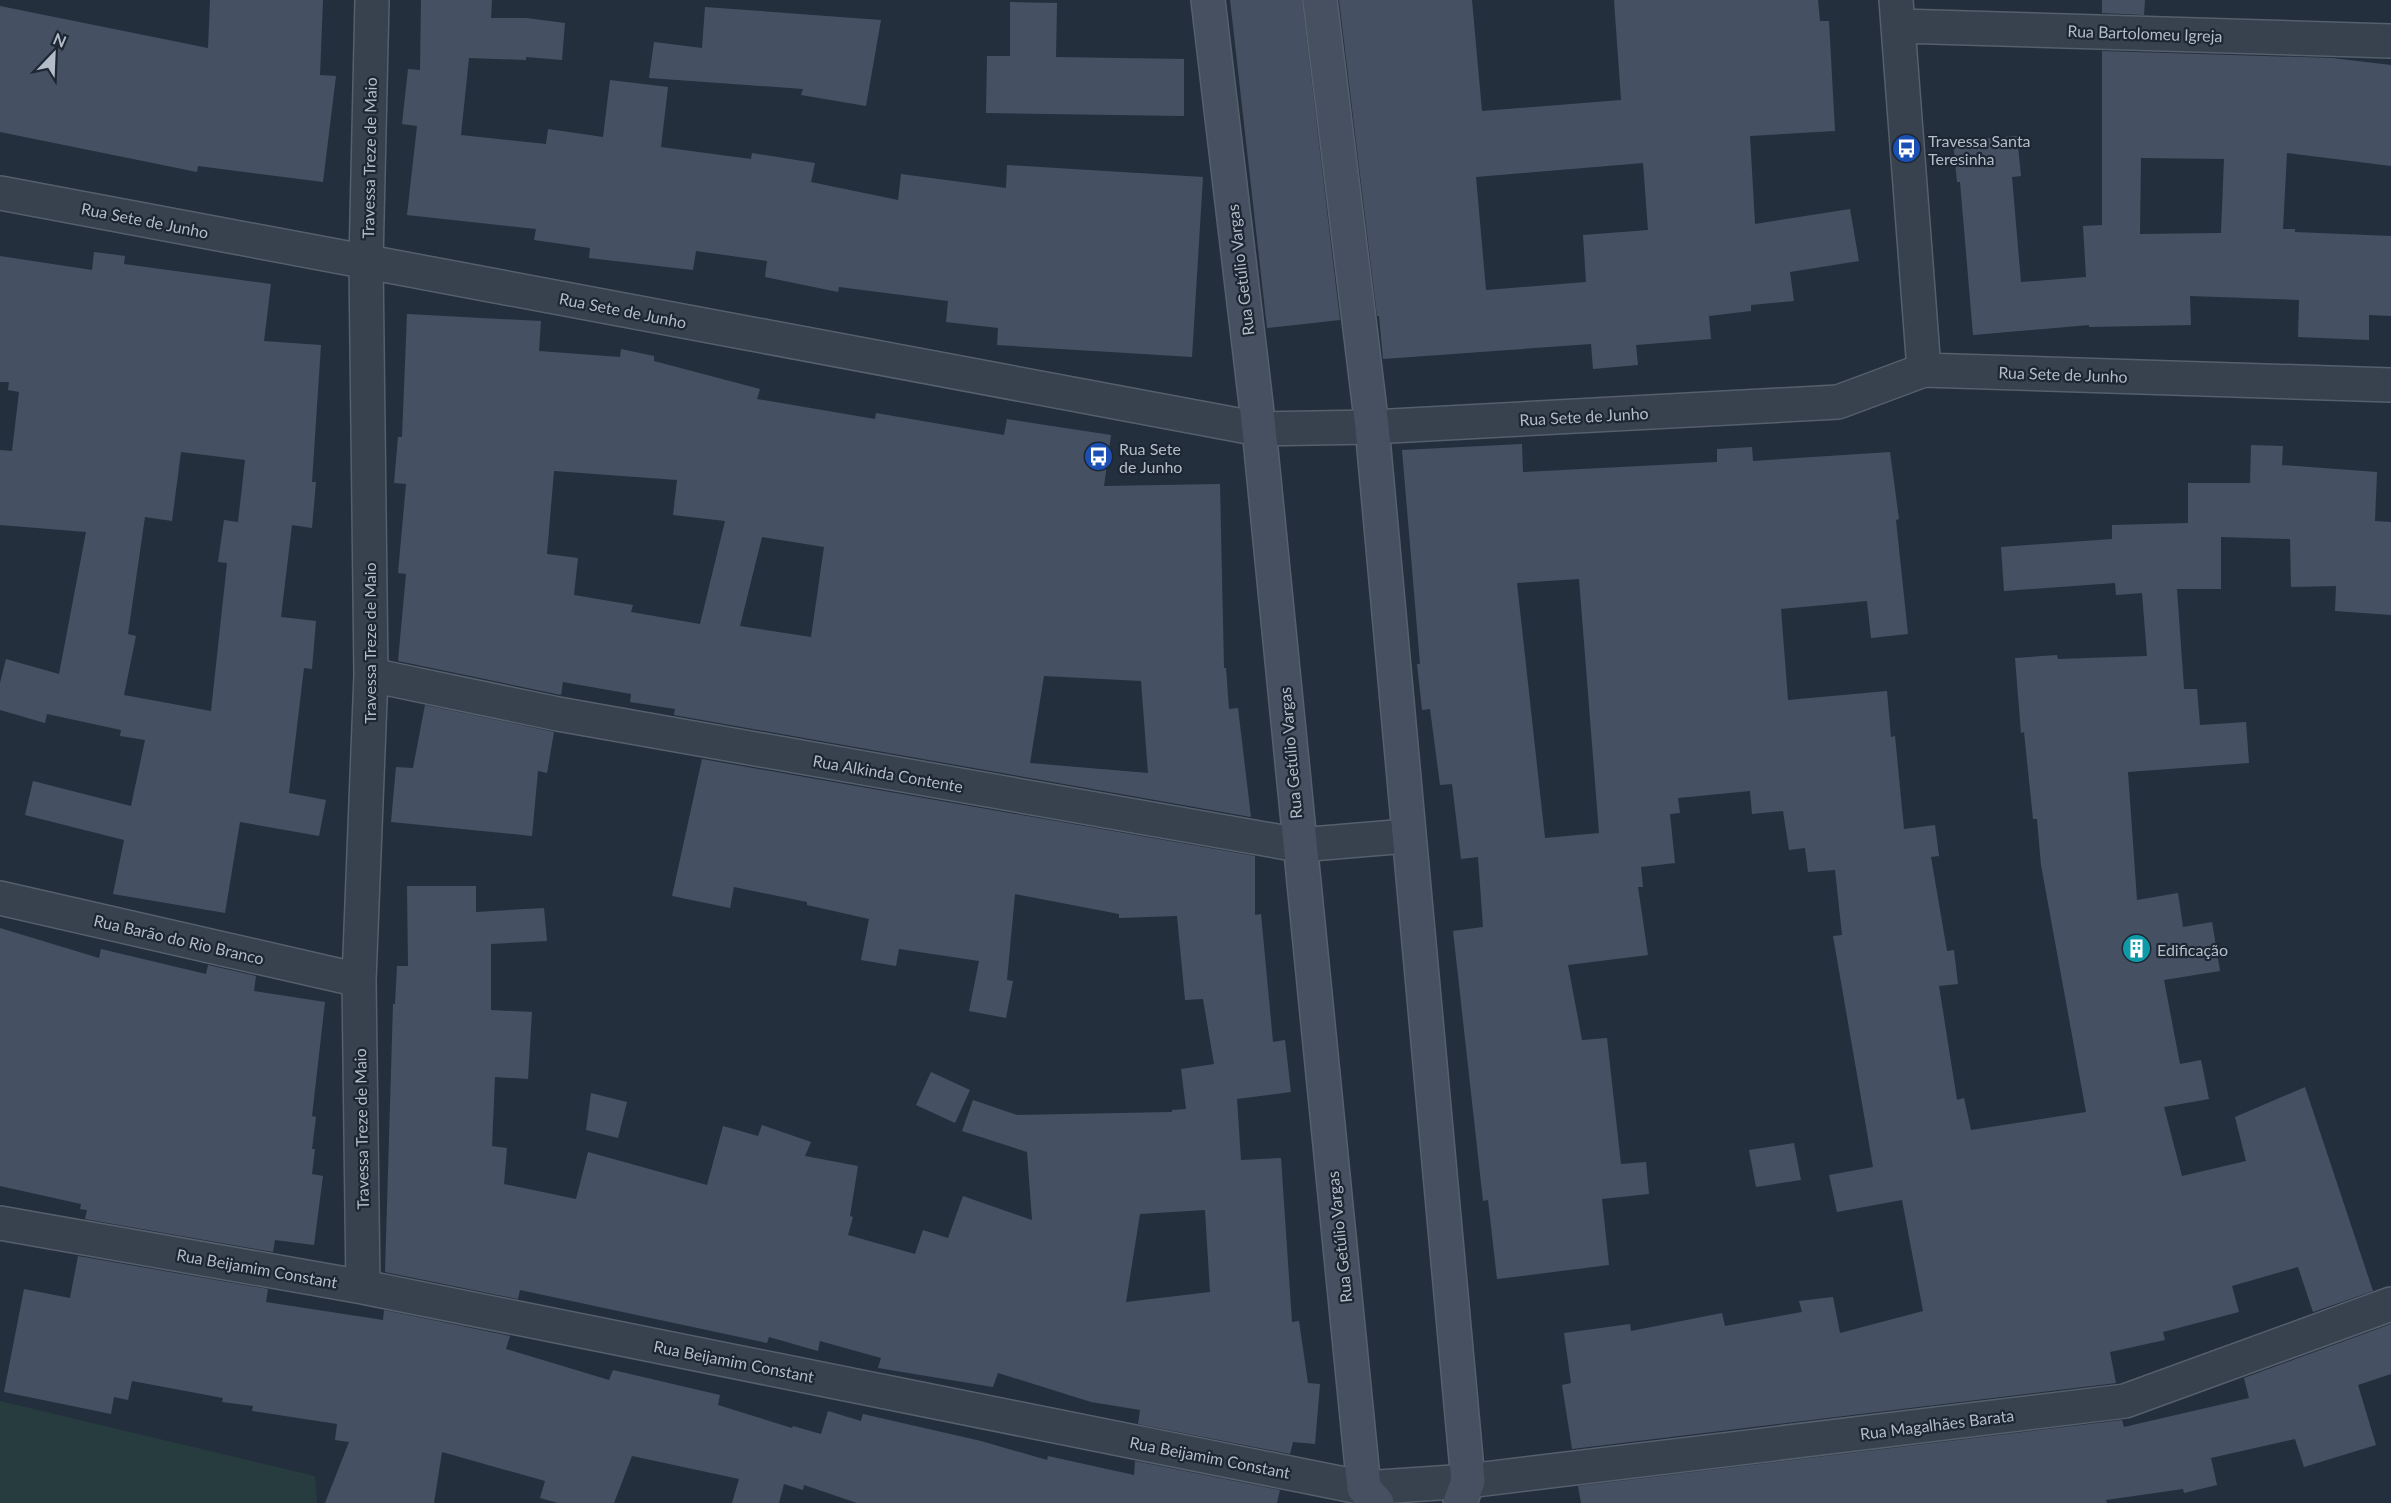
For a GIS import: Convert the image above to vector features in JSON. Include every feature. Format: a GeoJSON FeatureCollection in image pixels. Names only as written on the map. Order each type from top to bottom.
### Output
{"type":"FeatureCollection","features":[{"type":"Feature","properties":{"kind":"street","name":"Travessa Treze de Maio"},"geometry":{"type":"LineString","coordinates":[[363,1287],[359,980],[371,675],[366,262],[372,0]]}},
{"type":"Feature","properties":{"kind":"street","name":"Rua Getúlio Vargas"},"geometry":{"type":"LineString","coordinates":[[1208,0],[1259,429],[1299,845],[1370,1495]]}},
{"type":"Feature","properties":{"kind":"street"},"geometry":{"type":"LineString","coordinates":[[1320,0],[1371,427],[1464,1492]]}},
{"type":"Feature","properties":{"kind":"street"},"geometry":{"type":"LineString","coordinates":[[1898,13],[1924,370]]}},
{"type":"Feature","properties":{"kind":"street","name":"Rua Bartolomeu Igreja"},"geometry":{"type":"LineString","coordinates":[[1898,13],[2391,41]]}},
{"type":"Feature","properties":{"kind":"street","name":"Rua Sete de Junho"},"geometry":{"type":"LineString","coordinates":[[0,193],[1259,429],[1371,427],[1838,402],[1924,370],[2391,386]]}},
{"type":"Feature","properties":{"kind":"street","name":"Rua Alkinda Contente"},"geometry":{"type":"LineString","coordinates":[[371,675],[558,714],[1299,845],[1407,836]]}},
{"type":"Feature","properties":{"kind":"street","name":"Rua Barão do Rio Branco"},"geometry":{"type":"LineString","coordinates":[[0,898],[359,980]]}},
{"type":"Feature","properties":{"kind":"street","name":"Rua Beijamim Constant"},"geometry":{"type":"LineString","coordinates":[[0,1223],[363,1287],[1370,1495],[1464,1492]]}},
{"type":"Feature","properties":{"kind":"street","name":"Rua Magalhães Barata"},"geometry":{"type":"LineString","coordinates":[[1464,1492],[2125,1401],[2391,1304]]}},
{"type":"Feature","properties":{"kind":"green space"},"geometry":{"type":"Polygon","coordinates":[[[0,1401],[315,1476],[317,1503],[0,1503],[0,1401]]]}},
{"type":"Feature","properties":{"kind":"building"},"geometry":{"type":"Polygon","coordinates":[[[210,0],[323,0],[320,75],[336,76],[323,182],[198,166],[197,172],[0,132],[0,6],[208,48],[210,0]]]}},
{"type":"Feature","properties":{"kind":"building"},"geometry":{"type":"Polygon","coordinates":[[[421,0],[492,0],[491,18],[526,18],[565,23],[562,60],[526,57],[526,60],[469,58],[461,135],[546,144],[548,129],[603,137],[610,80],[668,87],[661,147],[751,159],[752,153],[815,163],[811,182],[898,200],[901,174],[1006,188],[1007,165],[1203,177],[1192,357],[997,345],[998,328],[946,322],[948,301],[839,287],[838,292],[765,277],[767,261],[696,251],[693,270],[589,258],[590,248],[534,240],[536,229],[407,215],[417,126],[402,124],[408,69],[420,70],[421,0]]]}},
{"type":"Feature","properties":{"kind":"building"},"geometry":{"type":"Polygon","coordinates":[[[1230,0],[1302,0],[1340,320],[1267,328],[1230,0]]]}},
{"type":"Feature","properties":{"kind":"building"},"geometry":{"type":"Polygon","coordinates":[[[1339,0],[1472,0],[1482,111],[1621,100],[1614,0],[1818,0],[1820,21],[1829,21],[1835,131],[1750,136],[1755,224],[1850,209],[1859,261],[1790,272],[1794,301],[1751,305],[1751,311],[1709,316],[1711,339],[1636,345],[1638,365],[1593,369],[1591,344],[1383,359],[1379,316],[1377,316],[1339,0]],[[1643,163],[1476,177],[1486,290],[1586,282],[1583,235],[1648,230],[1643,163]]]}},
{"type":"Feature","properties":{"kind":"building"},"geometry":{"type":"Polygon","coordinates":[[[2102,0],[2145,0],[2144,15],[2102,13],[2102,0]]]}},
{"type":"Feature","properties":{"kind":"building"},"geometry":{"type":"Polygon","coordinates":[[[1010,2],[1057,3],[1056,57],[1184,59],[1184,116],[986,113],[987,56],[1010,56],[1010,2]]]}},
{"type":"Feature","properties":{"kind":"building"},"geometry":{"type":"Polygon","coordinates":[[[705,7],[881,20],[866,106],[801,95],[803,89],[649,78],[654,42],[702,48],[705,7]]]}},
{"type":"Feature","properties":{"kind":"building"},"geometry":{"type":"Polygon","coordinates":[[[2102,51],[2332,58],[2391,65],[2391,166],[2287,153],[2283,229],[2295,229],[2295,232],[2391,236],[2391,316],[2369,315],[2369,340],[2298,337],[2299,300],[2190,296],[2191,325],[2089,327],[2089,325],[1973,335],[1960,182],[1957,182],[1953,141],[2017,136],[2021,176],[2012,177],[2021,282],[2086,277],[2083,226],[2102,225],[2102,51]],[[2141,158],[2140,234],[2221,233],[2224,159],[2141,158]]]}},
{"type":"Feature","properties":{"kind":"building"},"geometry":{"type":"Polygon","coordinates":[[[94,252],[125,256],[124,264],[271,284],[264,341],[321,345],[312,482],[316,482],[312,528],[292,525],[281,617],[316,621],[312,669],[304,668],[289,793],[326,800],[319,836],[240,822],[225,913],[113,894],[124,840],[25,815],[33,781],[131,806],[145,740],[120,736],[121,730],[47,714],[45,723],[0,710],[0,683],[6,659],[59,674],[86,532],[0,525],[0,450],[12,451],[19,392],[8,390],[9,382],[0,382],[0,256],[92,270],[94,252]],[[181,452],[172,521],[145,517],[128,634],[136,636],[124,695],[211,711],[227,563],[218,562],[224,520],[238,522],[245,460],[181,452]]]}},
{"type":"Feature","properties":{"kind":"building"},"geometry":{"type":"Polygon","coordinates":[[[407,314],[541,321],[539,351],[620,357],[621,349],[654,356],[654,361],[760,389],[757,399],[875,419],[876,413],[1004,435],[1007,419],[1111,435],[1104,486],[1220,484],[1224,668],[1226,668],[1229,709],[1238,708],[1251,817],[674,715],[675,709],[630,702],[631,694],[563,682],[561,695],[398,661],[406,574],[398,573],[406,484],[394,483],[398,437],[402,437],[407,314]],[[554,471],[547,554],[578,558],[574,595],[633,605],[631,612],[700,624],[725,521],[673,515],[677,480],[554,471]],[[762,537],[740,626],[811,637],[824,547],[762,537]],[[1044,676],[1030,763],[1148,773],[1141,681],[1044,676]]]}},
{"type":"Feature","properties":{"kind":"building"},"geometry":{"type":"Polygon","coordinates":[[[1522,444],[1523,472],[1717,462],[1717,449],[1752,447],[1753,461],[1890,452],[1899,519],[1896,520],[1908,634],[1871,638],[1867,601],[1781,609],[1788,700],[1887,691],[1891,737],[1895,736],[1904,829],[1935,825],[1939,856],[1931,857],[1947,951],[1954,950],[1958,984],[1939,986],[1957,1100],[1964,1098],[1971,1130],[2086,1112],[2041,865],[2037,819],[2033,819],[2024,732],[2021,733],[2015,658],[2057,655],[2058,659],[2147,656],[2142,593],[2116,595],[2115,583],[2004,591],[2001,547],[2112,539],[2112,525],[2188,523],[2188,483],[2250,483],[2251,445],[2283,446],[2282,465],[2377,472],[2375,521],[2391,522],[2391,615],[2335,611],[2336,586],[2291,587],[2290,539],[2221,537],[2221,589],[2177,589],[2184,689],[2197,689],[2200,725],[2246,722],[2249,763],[2128,772],[2137,900],[2178,893],[2183,927],[2212,922],[2220,971],[2164,980],[2180,1064],[2201,1060],[2209,1099],[2164,1107],[2182,1176],[2246,1161],[2235,1117],[2305,1087],[2373,1291],[2313,1312],[2298,1267],[2232,1286],[2239,1312],[2163,1332],[2165,1340],[2110,1352],[2116,1383],[1572,1449],[1562,1385],[1571,1383],[1564,1333],[1630,1324],[1631,1331],[1722,1313],[1725,1326],[1802,1312],[1799,1301],[1833,1297],[1840,1333],[1923,1311],[1902,1200],[1837,1212],[1829,1175],[1873,1167],[1833,936],[1842,935],[1835,870],[1808,872],[1805,848],[1789,850],[1783,811],[1752,814],[1750,791],[1678,798],[1680,813],[1670,814],[1675,863],[1641,867],[1643,887],[1638,887],[1648,955],[1568,965],[1582,1040],[1607,1038],[1621,1164],[1646,1162],[1649,1194],[1602,1199],[1609,1265],[1497,1279],[1488,1200],[1483,1201],[1453,931],[1483,927],[1478,857],[1461,859],[1452,784],[1440,785],[1430,709],[1422,710],[1402,450],[1522,444]],[[1579,579],[1517,583],[1545,838],[1599,833],[1579,579]]]}},
{"type":"Feature","properties":{"kind":"building"},"geometry":{"type":"Polygon","coordinates":[[[425,705],[554,732],[547,773],[538,771],[532,836],[391,822],[396,767],[413,768],[425,705]]]}},
{"type":"Feature","properties":{"kind":"building"},"geometry":{"type":"Polygon","coordinates":[[[702,759],[1255,856],[1255,915],[1261,914],[1273,1042],[1285,1040],[1291,1092],[1237,1099],[1241,1160],[1281,1158],[1292,1322],[1299,1321],[1308,1383],[1320,1384],[1315,1444],[1293,1442],[1290,1454],[1138,1424],[1140,1410],[1091,1402],[998,1373],[993,1387],[878,1368],[881,1358],[820,1341],[818,1351],[769,1337],[767,1343],[520,1290],[518,1299],[385,1272],[393,1004],[395,1004],[397,966],[408,966],[407,886],[476,886],[476,912],[544,908],[547,941],[491,944],[491,1010],[532,1012],[528,1079],[495,1077],[492,1146],[507,1148],[504,1184],[576,1199],[588,1152],[707,1185],[723,1126],[758,1136],[762,1125],[811,1142],[805,1156],[858,1166],[850,1216],[853,1217],[848,1235],[915,1254],[923,1230],[948,1238],[963,1196],[1032,1220],[1027,1152],[962,1131],[973,1100],[1017,1115],[1172,1112],[1172,1110],[1186,1109],[1181,1069],[1214,1064],[1203,999],[1185,1000],[1177,916],[1119,918],[1119,914],[1015,894],[1007,980],[1013,981],[1006,1018],[969,1011],[979,961],[899,949],[896,966],[861,960],[869,919],[807,905],[807,902],[734,887],[730,908],[672,896],[702,759]],[[1205,1210],[1140,1214],[1126,1302],[1210,1292],[1205,1210]]]}},
{"type":"Feature","properties":{"kind":"building"},"geometry":{"type":"Polygon","coordinates":[[[0,928],[99,958],[101,949],[206,974],[208,965],[256,976],[254,991],[325,1002],[312,1116],[316,1117],[312,1174],[323,1176],[314,1245],[275,1240],[273,1252],[85,1219],[87,1210],[80,1209],[81,1204],[0,1186],[0,928]]]}},
{"type":"Feature","properties":{"kind":"building"},"geometry":{"type":"Polygon","coordinates":[[[931,1072],[970,1090],[955,1123],[916,1105],[931,1072]]]}},
{"type":"Feature","properties":{"kind":"building"},"geometry":{"type":"Polygon","coordinates":[[[591,1093],[627,1102],[618,1138],[586,1130],[591,1093]]]}},
{"type":"Feature","properties":{"kind":"building"},"geometry":{"type":"Polygon","coordinates":[[[1794,1143],[1801,1180],[1756,1187],[1749,1150],[1794,1143]]]}},
{"type":"Feature","properties":{"kind":"building"},"geometry":{"type":"Polygon","coordinates":[[[78,1256],[268,1289],[266,1302],[383,1320],[384,1310],[510,1336],[506,1349],[609,1380],[613,1370],[720,1395],[718,1405],[792,1428],[793,1426],[821,1434],[828,1411],[861,1421],[863,1414],[981,1441],[1047,1460],[1048,1456],[1134,1475],[1135,1461],[1280,1490],[1277,1503],[857,1503],[804,1485],[803,1490],[784,1484],[779,1503],[732,1503],[739,1479],[632,1456],[614,1503],[558,1503],[540,1498],[545,1481],[442,1452],[434,1503],[325,1503],[349,1442],[335,1440],[337,1424],[252,1411],[253,1406],[222,1402],[223,1398],[132,1381],[128,1400],[114,1397],[111,1414],[4,1392],[24,1289],[70,1298],[78,1256]]]}},
{"type":"Feature","properties":{"kind":"building"},"geometry":{"type":"Polygon","coordinates":[[[2391,1324],[2391,1374],[2358,1385],[2376,1445],[2304,1467],[2295,1439],[2211,1458],[2217,1485],[2184,1493],[2183,1489],[2106,1500],[2107,1503],[1581,1503],[1578,1486],[2122,1420],[2124,1427],[2249,1398],[2244,1378],[2391,1324]]]}},
{"type":"Feature","properties":{"kind":"place","name":"Travessa Santa Teresinha"},"geometry":{"type":"Point","coordinates":[1907,149]}},
{"type":"Feature","properties":{"kind":"place","name":"Rua Sete de Junho"},"geometry":{"type":"Point","coordinates":[1098,457]}},
{"type":"Feature","properties":{"kind":"place","name":"Edificação"},"geometry":{"type":"Point","coordinates":[2136,949]}}]}
